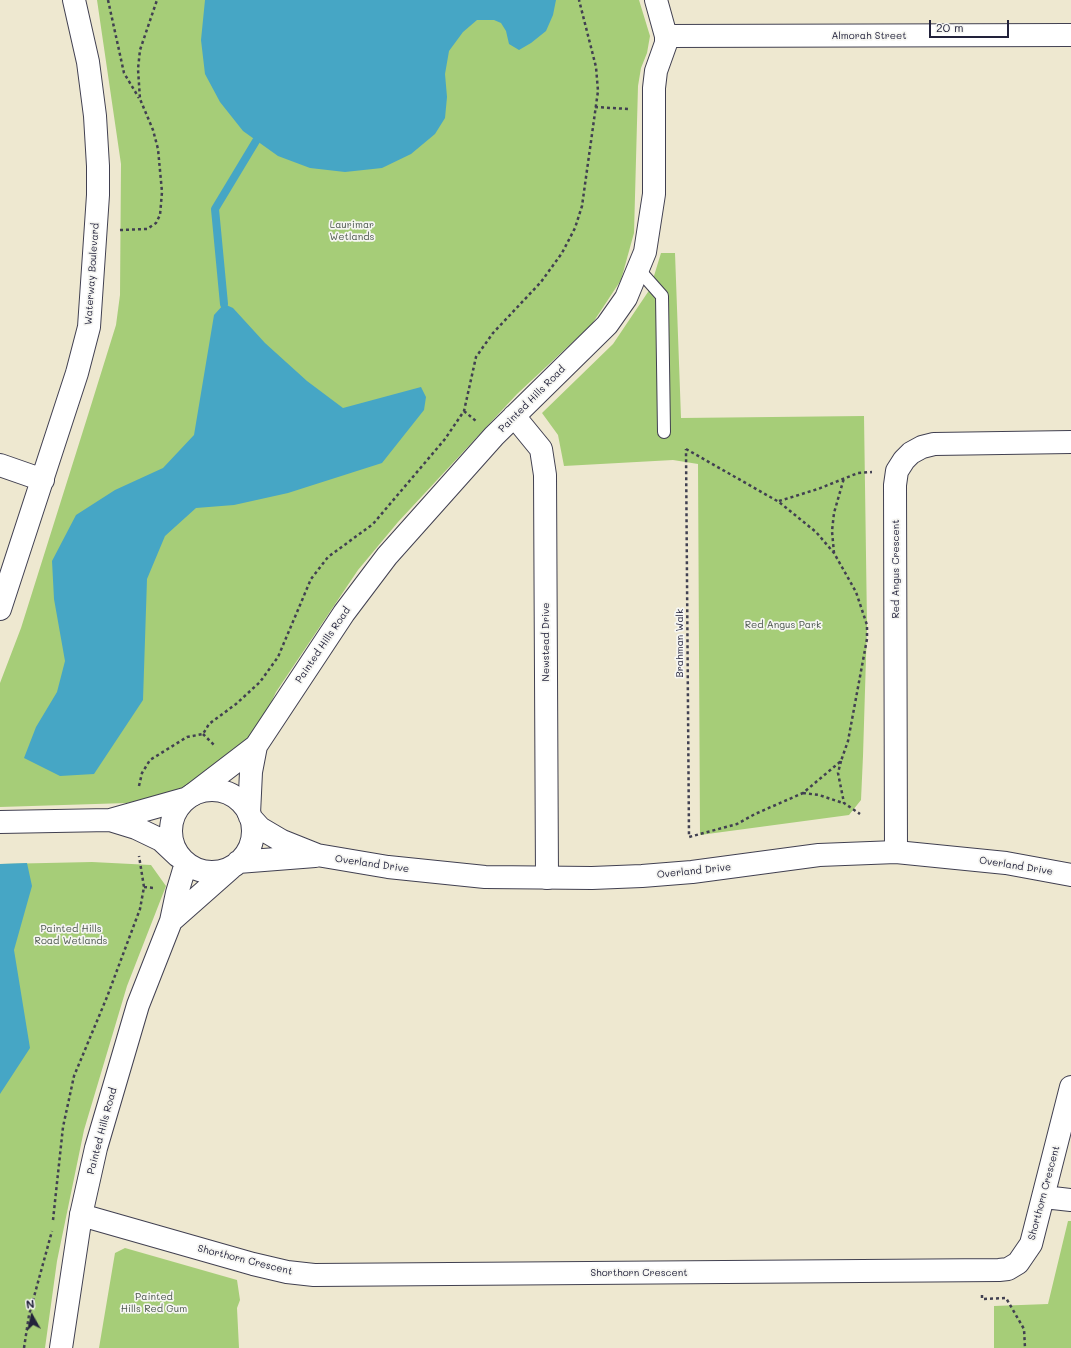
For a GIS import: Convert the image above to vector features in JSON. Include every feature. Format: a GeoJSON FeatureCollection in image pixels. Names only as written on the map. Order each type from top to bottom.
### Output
{"type":"FeatureCollection","features":[{"type":"Feature","properties":{"kind":"street","name":"Waterway Boulevard"},"geometry":{"type":"LineString","coordinates":[[0,609],[77,373],[89,327],[98,166],[95,116],[88,62],[74,0]]}},
{"type":"Feature","properties":{"kind":"street","name":"Painted Hills Road"},"geometry":{"type":"LineString","coordinates":[[190,796],[256,746],[344,613],[387,556],[444,491],[514,416],[607,325],[626,298],[639,270],[645,252],[654,194],[654,109],[656,71],[666,43],[666,36],[656,0]]}},
{"type":"Feature","properties":{"kind":"street","name":"Almorah Street"},"geometry":{"type":"LineString","coordinates":[[666,36],[1071,36]]}},
{"type":"Feature","properties":{"kind":"street","name":"Newstead Drive"},"geometry":{"type":"LineString","coordinates":[[514,416],[541,449],[545,475],[547,878]]}},
{"type":"Feature","properties":{"kind":"street"},"geometry":{"type":"LineString","coordinates":[[897,471],[904,460],[911,453],[922,447],[934,444],[1071,442]]}},
{"type":"Feature","properties":{"kind":"street"},"geometry":{"type":"LineString","coordinates":[[0,465],[43,480]]}},
{"type":"Feature","properties":{"kind":"street","name":"Red Angus Crescent"},"geometry":{"type":"LineString","coordinates":[[896,852],[895,485],[897,471]]}},
{"type":"Feature","properties":{"kind":"street","name":"Painted Hills Road"},"geometry":{"type":"LineString","coordinates":[[250,815],[251,772],[256,746]]}},
{"type":"Feature","properties":{"kind":"street"},"geometry":{"type":"LineString","coordinates":[[0,822],[110,820],[205,791],[218,791],[231,795],[242,803],[250,815],[253,829],[252,841],[247,853],[235,865],[221,871],[209,872],[197,869],[184,861],[161,840],[136,828],[110,820]]}},
{"type":"Feature","properties":{"kind":"street"},"geometry":{"type":"LineString","coordinates":[[184,861],[174,848],[171,834],[172,820],[178,808],[190,796]]}},
{"type":"Feature","properties":{"kind":"street","name":"Overland Drive"},"geometry":{"type":"LineString","coordinates":[[250,815],[265,832],[317,856],[388,867],[485,877],[547,878],[642,876],[692,872],[819,855],[896,852],[1006,863],[1071,876]]}},
{"type":"Feature","properties":{"kind":"street","name":"Overland Drive"},"geometry":{"type":"LineString","coordinates":[[235,865],[317,856]]}},
{"type":"Feature","properties":{"kind":"street","name":"Painted Hills Road"},"geometry":{"type":"LineString","coordinates":[[61,1348],[81,1215],[96,1148],[138,1005],[171,922],[184,861]]}},
{"type":"Feature","properties":{"kind":"street","name":"Painted Hills Road"},"geometry":{"type":"LineString","coordinates":[[171,922],[235,865]]}},
{"type":"Feature","properties":{"kind":"street","name":"Shorthorn Crescent"},"geometry":{"type":"LineString","coordinates":[[81,1215],[253,1264],[287,1272],[314,1275],[1008,1269],[1018,1263],[1031,1244],[1071,1087]]}},
{"type":"Feature","properties":{"kind":"street"},"geometry":{"type":"LineString","coordinates":[[1044,1197],[1071,1200]]}},
{"type":"Feature","properties":{"kind":"lane"},"geometry":{"type":"LineString","coordinates":[[639,270],[662,296],[664,432]]}},
{"type":"Feature","properties":{"kind":"path"},"geometry":{"type":"LineString","coordinates":[[95,231],[147,229],[156,223],[160,215],[162,192],[158,149],[153,130],[140,99],[124,73],[108,0]]}},
{"type":"Feature","properties":{"kind":"path"},"geometry":{"type":"LineString","coordinates":[[140,99],[138,69],[140,50],[157,0]]}},
{"type":"Feature","properties":{"kind":"path"},"geometry":{"type":"LineString","coordinates":[[595,107],[654,109]]}},
{"type":"Feature","properties":{"kind":"path","name":"Brahman Walk"},"geometry":{"type":"LineString","coordinates":[[779,502],[686,449],[689,837],[737,824],[755,814],[802,793]]}},
{"type":"Feature","properties":{"kind":"path"},"geometry":{"type":"LineString","coordinates":[[779,502],[858,474],[897,471]]}},
{"type":"Feature","properties":{"kind":"path"},"geometry":{"type":"LineString","coordinates":[[834,553],[832,531],[834,513],[844,478]]}},
{"type":"Feature","properties":{"kind":"path"},"geometry":{"type":"LineString","coordinates":[[779,502],[816,532],[834,553],[856,592],[867,625],[867,639],[863,665],[848,741],[838,773],[844,803]]}},
{"type":"Feature","properties":{"kind":"path"},"geometry":{"type":"LineString","coordinates":[[802,793],[841,761]]}},
{"type":"Feature","properties":{"kind":"path"},"geometry":{"type":"LineString","coordinates":[[802,793],[819,795],[844,803],[860,814]]}},
{"type":"Feature","properties":{"kind":"path"},"geometry":{"type":"LineString","coordinates":[[981,1270],[982,1299],[1006,1298],[1024,1329],[1024,1348]]}},
{"type":"Feature","properties":{"kind":"green space","name":"Laurimar Wetlands"},"geometry":{"type":"Polygon","coordinates":[[[97,0],[639,0],[650,36],[647,53],[641,68],[638,86],[634,233],[621,280],[592,324],[517,394],[398,522],[358,570],[276,692],[261,724],[234,763],[186,792],[162,797],[127,803],[0,807],[0,683],[21,628],[116,325],[120,295],[121,164],[97,0]]]}},
{"type":"Feature","properties":{"kind":"green space","name":"Red Angus Park"},"geometry":{"type":"Polygon","coordinates":[[[661,253],[675,253],[681,418],[864,416],[867,625],[863,756],[861,800],[849,815],[700,835],[698,464],[673,460],[564,466],[558,435],[542,413],[613,344],[650,289],[661,253]]]}},
{"type":"Feature","properties":{"kind":"green space","name":"Painted Hills Road Wetlands"},"geometry":{"type":"Polygon","coordinates":[[[92,862],[151,865],[166,886],[127,986],[84,1130],[57,1261],[45,1348],[0,1348],[0,864],[92,862]]]}},
{"type":"Feature","properties":{"kind":"green space"},"geometry":{"type":"Polygon","coordinates":[[[1068,1221],[1071,1221],[1071,1348],[994,1348],[994,1306],[1048,1304],[1068,1221]]]}},
{"type":"Feature","properties":{"kind":"green space","name":"Painted Hills Red Gum"},"geometry":{"type":"Polygon","coordinates":[[[125,1248],[237,1280],[240,1300],[237,1308],[239,1348],[99,1348],[115,1253],[125,1248]]]}},
{"type":"Feature","properties":{"kind":"water"},"geometry":{"type":"Polygon","coordinates":[[[205,0],[556,0],[553,15],[546,31],[519,50],[509,44],[506,31],[501,23],[494,20],[477,20],[463,32],[449,51],[445,74],[447,97],[445,118],[435,134],[411,154],[382,168],[345,172],[310,168],[278,156],[243,131],[220,102],[205,74],[201,40],[205,0]]]}},
{"type":"Feature","properties":{"kind":"water"},"geometry":{"type":"Polygon","coordinates":[[[224,304],[233,308],[265,343],[307,381],[343,408],[421,387],[426,397],[424,410],[382,463],[288,493],[234,505],[196,508],[165,536],[147,579],[143,700],[94,774],[60,776],[24,758],[36,727],[57,692],[65,661],[54,599],[52,561],[76,515],[115,490],[163,468],[194,435],[214,315],[224,304]]]}},
{"type":"Feature","properties":{"kind":"water"},"geometry":{"type":"Polygon","coordinates":[[[27,863],[32,886],[14,950],[30,1048],[0,1094],[0,864],[27,863]]]}},
{"type":"Feature","properties":{"kind":"waterway"},"geometry":{"type":"LineString","coordinates":[[224,304],[215,209],[256,141]]}}]}
